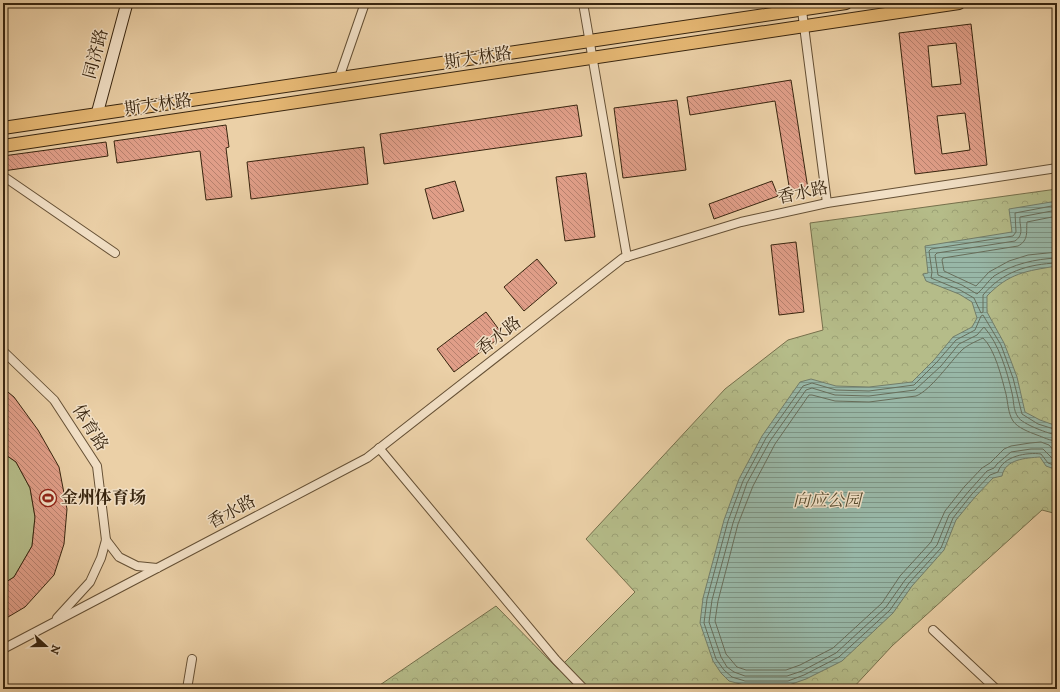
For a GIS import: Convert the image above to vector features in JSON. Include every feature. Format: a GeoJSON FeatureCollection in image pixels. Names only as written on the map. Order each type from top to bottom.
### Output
{"type":"FeatureCollection","features":[{"type":"Feature","properties":{"kind":"main road","name":"斯大林路"},"geometry":{"type":"LineString","coordinates":[[3,128],[590,41],[801,6],[846,3]]}},
{"type":"Feature","properties":{"kind":"main road","name":"斯大林路"},"geometry":{"type":"LineString","coordinates":[[3,146],[959,3]]}},
{"type":"Feature","properties":{"kind":"street","name":"同济路"},"geometry":{"type":"LineString","coordinates":[[97,114],[127,3]]}},
{"type":"Feature","properties":{"kind":"street"},"geometry":{"type":"LineString","coordinates":[[339,78],[365,3]]}},
{"type":"Feature","properties":{"kind":"street"},"geometry":{"type":"LineString","coordinates":[[583,3],[627,257]]}},
{"type":"Feature","properties":{"kind":"street"},"geometry":{"type":"LineString","coordinates":[[801,6],[827,203]]}},
{"type":"Feature","properties":{"kind":"street","name":"香水路"},"geometry":{"type":"LineString","coordinates":[[3,649],[367,458],[622,258],[741,222],[827,203],[1057,168]]}},
{"type":"Feature","properties":{"kind":"street"},"geometry":{"type":"LineString","coordinates":[[3,176],[115,253]]}},
{"type":"Feature","properties":{"kind":"street","name":"体育路"},"geometry":{"type":"LineString","coordinates":[[3,351],[54,400],[97,466],[106,540],[101,558],[90,582],[52,623]]}},
{"type":"Feature","properties":{"kind":"street"},"geometry":{"type":"LineString","coordinates":[[379,448],[556,660],[584,689]]}},
{"type":"Feature","properties":{"kind":"street"},"geometry":{"type":"LineString","coordinates":[[106,540],[119,557],[137,566],[158,568]]}},
{"type":"Feature","properties":{"kind":"street"},"geometry":{"type":"LineString","coordinates":[[933,630],[996,689]]}},
{"type":"Feature","properties":{"kind":"street"},"geometry":{"type":"LineString","coordinates":[[187,689],[192,659]]}},
{"type":"Feature","properties":{"kind":"green space","name":"向应公园"},"geometry":{"type":"Polygon","coordinates":[[[1057,189],[1057,514],[1042,510],[892,646],[852,689],[374,689],[496,606],[558,669],[635,592],[586,539],[725,389],[788,340],[823,330],[810,223],[1057,189]]]}},
{"type":"Feature","properties":{"kind":"green space"},"geometry":{"type":"Polygon","coordinates":[[[3,453],[16,462],[30,488],[35,517],[32,546],[14,577],[3,584],[3,453]]]}},
{"type":"Feature","properties":{"kind":"water"},"geometry":{"type":"Polygon","coordinates":[[[1057,201],[1057,266],[1019,274],[1003,282],[987,296],[987,312],[1004,343],[1011,361],[1017,377],[1025,412],[1040,420],[1057,426],[1057,470],[1046,466],[1040,457],[1029,458],[1017,460],[1007,466],[1002,476],[993,478],[956,520],[944,550],[912,586],[893,613],[842,661],[806,679],[789,685],[744,685],[729,681],[721,673],[713,661],[700,623],[703,598],[724,520],[739,479],[762,436],[800,382],[811,379],[836,386],[869,387],[912,382],[934,360],[953,337],[972,327],[977,318],[972,302],[959,294],[926,281],[923,274],[928,273],[925,246],[1012,232],[1009,209],[1057,201]]]}},
{"type":"Feature","properties":{"kind":"building"},"geometry":{"type":"Polygon","coordinates":[[[971,24],[987,165],[915,174],[899,33],[971,24]],[[956,43],[928,46],[932,87],[961,84],[956,43]],[[965,113],[937,116],[942,154],[970,150],[965,113]]]}},
{"type":"Feature","properties":{"kind":"building"},"geometry":{"type":"Polygon","coordinates":[[[791,80],[808,189],[790,192],[775,101],[690,115],[687,97],[791,80]]]}},
{"type":"Feature","properties":{"kind":"building"},"geometry":{"type":"Polygon","coordinates":[[[677,100],[686,170],[623,178],[614,108],[677,100]]]}},
{"type":"Feature","properties":{"kind":"building"},"geometry":{"type":"Polygon","coordinates":[[[577,105],[582,136],[384,164],[380,134],[577,105]]]}},
{"type":"Feature","properties":{"kind":"building"},"geometry":{"type":"Polygon","coordinates":[[[226,125],[229,147],[226,148],[232,197],[206,200],[200,151],[117,163],[114,141],[226,125]]]}},
{"type":"Feature","properties":{"kind":"building"},"geometry":{"type":"Polygon","coordinates":[[[106,142],[108,156],[3,171],[3,156],[106,142]]]}},
{"type":"Feature","properties":{"kind":"building"},"geometry":{"type":"Polygon","coordinates":[[[364,147],[368,184],[251,199],[247,162],[364,147]]]}},
{"type":"Feature","properties":{"kind":"building"},"geometry":{"type":"Polygon","coordinates":[[[586,173],[595,237],[565,241],[556,177],[586,173]]]}},
{"type":"Feature","properties":{"kind":"building"},"geometry":{"type":"Polygon","coordinates":[[[455,181],[464,211],[433,219],[425,189],[455,181]]]}},
{"type":"Feature","properties":{"kind":"building"},"geometry":{"type":"Polygon","coordinates":[[[772,181],[778,196],[714,219],[709,204],[772,181]]]}},
{"type":"Feature","properties":{"kind":"building"},"geometry":{"type":"Polygon","coordinates":[[[796,242],[804,312],[779,315],[771,245],[796,242]]]}},
{"type":"Feature","properties":{"kind":"building"},"geometry":{"type":"Polygon","coordinates":[[[537,259],[557,283],[524,311],[504,287],[537,259]]]}},
{"type":"Feature","properties":{"kind":"building"},"geometry":{"type":"Polygon","coordinates":[[[486,312],[503,335],[454,372],[437,349],[486,312]]]}},
{"type":"Feature","properties":{"kind":"building","name":"金州体育场"},"geometry":{"type":"Polygon","coordinates":[[[3,388],[14,397],[38,430],[59,467],[67,509],[64,544],[54,575],[25,607],[3,620],[3,584],[14,577],[32,546],[35,517],[30,488],[16,462],[3,453],[3,388]]]}},
{"type":"Feature","properties":{"kind":"place","name":"金州体育场"},"geometry":{"type":"Point","coordinates":[48,498]}}]}
